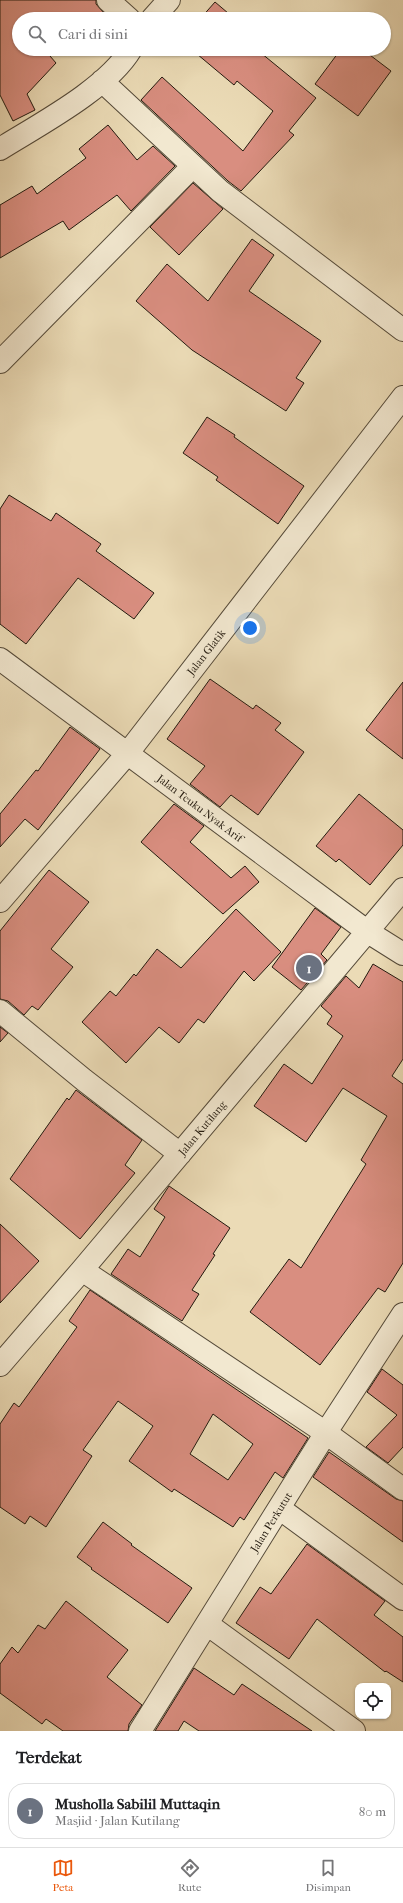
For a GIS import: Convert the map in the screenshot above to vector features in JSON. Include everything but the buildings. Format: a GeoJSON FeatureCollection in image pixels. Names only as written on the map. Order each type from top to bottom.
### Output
{"type":"FeatureCollection","features":[{"type":"Feature","properties":{"kind":"street"},"geometry":{"type":"LineString","coordinates":[[108,0],[121,12]]}},
{"type":"Feature","properties":{"kind":"street"},"geometry":{"type":"LineString","coordinates":[[158,12],[169,0]]}},
{"type":"Feature","properties":{"kind":"street"},"geometry":{"type":"LineString","coordinates":[[0,149],[67,106],[102,81],[126,56]]}},
{"type":"Feature","properties":{"kind":"street"},"geometry":{"type":"LineString","coordinates":[[102,81],[220,192],[403,330]]}},
{"type":"Feature","properties":{"kind":"street"},"geometry":{"type":"LineString","coordinates":[[0,362],[193,166]]}},
{"type":"Feature","properties":{"kind":"street","name":"Jalan Glatik"},"geometry":{"type":"LineString","coordinates":[[0,901],[127,754],[403,397]]}},
{"type":"Feature","properties":{"kind":"street","name":"Jalan Teuku Nyak Arif"},"geometry":{"type":"LineString","coordinates":[[0,659],[368,932],[403,954]]}},
{"type":"Feature","properties":{"kind":"street","name":"Jalan Kutilang"},"geometry":{"type":"LineString","coordinates":[[0,1365],[403,889]]}},
{"type":"Feature","properties":{"kind":"street"},"geometry":{"type":"LineString","coordinates":[[0,1011],[84,1080],[180,1154]]}},
{"type":"Feature","properties":{"kind":"street"},"geometry":{"type":"LineString","coordinates":[[82,1270],[326,1433],[403,1489]]}},
{"type":"Feature","properties":{"kind":"street","name":"Jalan Perkutut"},"geometry":{"type":"LineString","coordinates":[[140,1731],[326,1433],[403,1314]]}},
{"type":"Feature","properties":{"kind":"street"},"geometry":{"type":"LineString","coordinates":[[279,1508],[403,1599]]}},
{"type":"Feature","properties":{"kind":"street"},"geometry":{"type":"LineString","coordinates":[[207,1624],[354,1731]]}},
{"type":"Feature","properties":{"kind":"place","name":"Musholla Sabilil Muttaqin"},"geometry":{"type":"Point","coordinates":[309,968]}}]}
